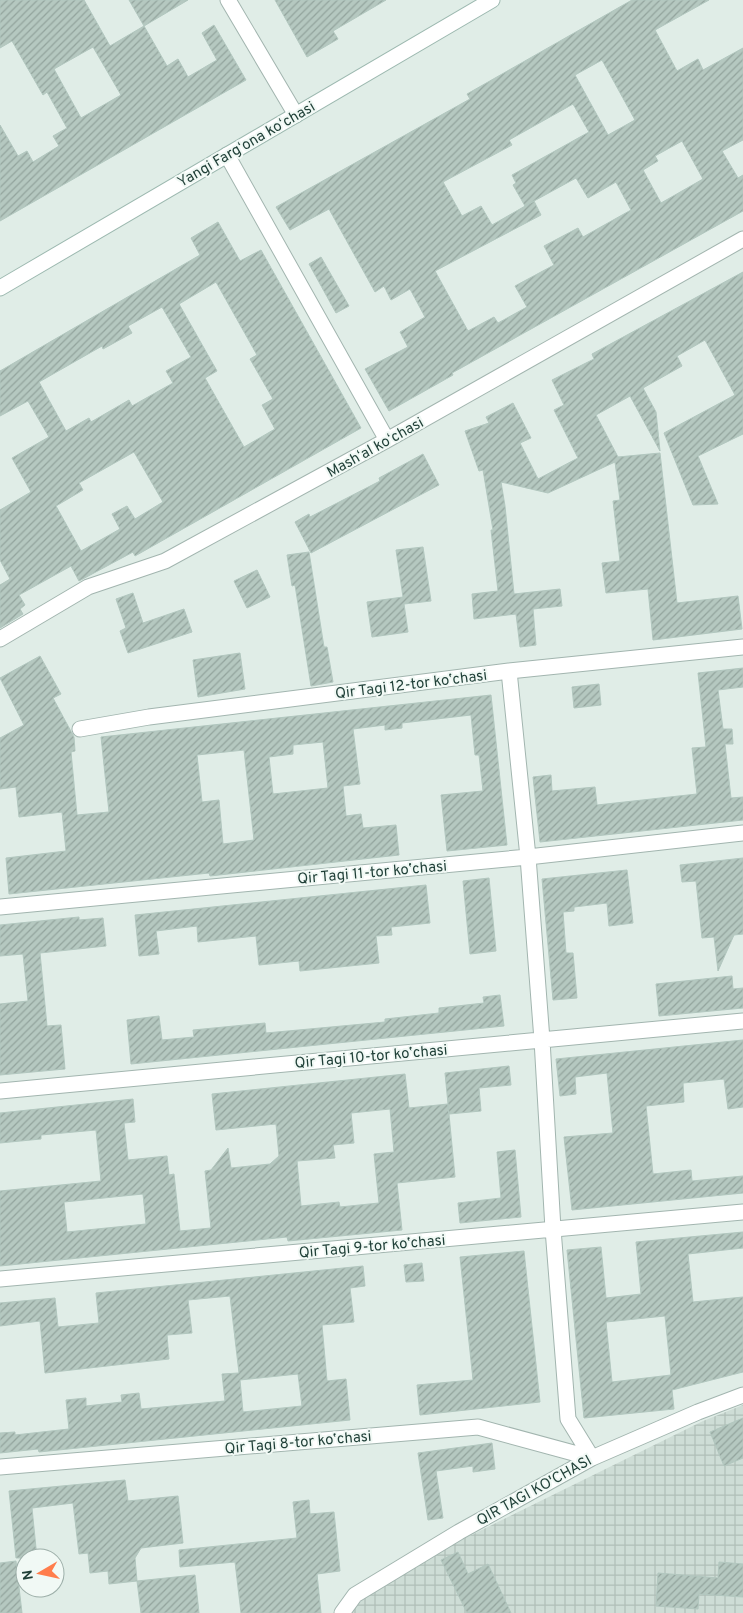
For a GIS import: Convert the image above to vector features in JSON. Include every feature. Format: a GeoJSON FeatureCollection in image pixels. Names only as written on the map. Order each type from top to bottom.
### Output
{"type":"FeatureCollection","features":[{"type":"Feature","properties":{"kind":"street"},"geometry":{"type":"LineString","coordinates":[[228,0],[296,115]]}},
{"type":"Feature","properties":{"kind":"street","name":"Yangi Fargʻona koʻchasi"},"geometry":{"type":"LineString","coordinates":[[0,288],[492,0]]}},
{"type":"Feature","properties":{"kind":"street"},"geometry":{"type":"LineString","coordinates":[[227,155],[387,440]]}},
{"type":"Feature","properties":{"kind":"street","name":"Mashʻal koʻchasi"},"geometry":{"type":"LineString","coordinates":[[0,639],[88,588],[165,561],[387,440],[743,239]]}},
{"type":"Feature","properties":{"kind":"street","name":"Qir Tagi 12-tor koʼchasi"},"geometry":{"type":"LineString","coordinates":[[80,729],[149,717],[508,671],[743,647]]}},
{"type":"Feature","properties":{"kind":"street"},"geometry":{"type":"LineString","coordinates":[[508,671],[528,857],[542,1040],[552,1229],[568,1419],[592,1458]]}},
{"type":"Feature","properties":{"kind":"street","name":"Qir Tagi 11-tor koʼchasi"},"geometry":{"type":"LineString","coordinates":[[0,906],[528,857],[743,833]]}},
{"type":"Feature","properties":{"kind":"street","name":"Qir Tagi 10-tor koʼchasi"},"geometry":{"type":"LineString","coordinates":[[0,1091],[743,1021]]}},
{"type":"Feature","properties":{"kind":"street","name":"Qir Tagi 9-tor koʼchasi"},"geometry":{"type":"LineString","coordinates":[[0,1278],[743,1212]]}},
{"type":"Feature","properties":{"kind":"street","name":"QIR TAGI KO'CHASI"},"geometry":{"type":"LineString","coordinates":[[342,1613],[356,1594],[459,1532],[592,1458],[698,1412],[743,1395]]}},
{"type":"Feature","properties":{"kind":"street","name":"Qir Tagi 8-tor koʼchasi"},"geometry":{"type":"LineString","coordinates":[[0,1467],[478,1427],[592,1458]]}},
{"type":"Feature","properties":{"kind":"shaded area"},"geometry":{"type":"Polygon","coordinates":[[[743,1405],[743,1613],[351,1613],[354,1603],[437,1552],[703,1421],[743,1405]]]}},
{"type":"Feature","properties":{"kind":"building"},"geometry":{"type":"Polygon","coordinates":[[[0,0],[84,0],[110,46],[144,26],[167,66],[178,59],[188,77],[217,60],[202,33],[214,25],[246,80],[0,221],[0,125],[18,156],[27,151],[33,162],[59,146],[53,136],[67,128],[47,92],[43,95],[12,41],[0,48],[0,0]],[[93,47],[54,69],[81,118],[121,95],[93,47]]]}},
{"type":"Feature","properties":{"kind":"building"},"geometry":{"type":"Polygon","coordinates":[[[129,0],[188,0],[144,26],[129,0]]]}},
{"type":"Feature","properties":{"kind":"building"},"geometry":{"type":"Polygon","coordinates":[[[275,0],[386,0],[333,31],[338,39],[307,57],[275,0]]]}},
{"type":"Feature","properties":{"kind":"building"},"geometry":{"type":"Polygon","coordinates":[[[632,0],[709,0],[655,30],[677,71],[698,59],[703,70],[743,48],[743,140],[722,151],[738,178],[743,175],[743,211],[452,373],[453,375],[389,411],[365,369],[408,347],[400,332],[425,317],[410,289],[391,300],[384,286],[375,292],[329,209],[290,230],[276,207],[470,99],[467,94],[632,0]],[[602,60],[575,75],[608,135],[635,120],[602,60]],[[573,104],[509,140],[512,145],[443,182],[462,216],[481,206],[492,225],[534,201],[525,206],[513,185],[516,183],[512,175],[589,132],[573,104]],[[682,141],[655,156],[658,161],[643,170],[661,203],[703,179],[682,141]],[[576,178],[534,201],[541,215],[435,271],[468,331],[494,317],[498,323],[527,307],[515,286],[554,265],[544,246],[578,228],[583,237],[631,210],[616,182],[588,198],[576,178]]]}},
{"type":"Feature","properties":{"kind":"building"},"geometry":{"type":"Polygon","coordinates":[[[218,222],[240,261],[261,250],[361,428],[135,556],[133,552],[79,581],[71,566],[19,595],[25,605],[20,609],[23,614],[0,628],[0,585],[10,579],[0,560],[0,510],[31,492],[12,458],[49,437],[28,401],[0,416],[0,371],[200,255],[191,238],[218,222]],[[216,282],[179,304],[217,371],[205,378],[244,447],[275,429],[262,405],[273,399],[250,359],[257,355],[216,282]],[[162,307],[128,326],[132,333],[103,349],[102,346],[39,382],[66,431],[89,418],[91,422],[129,400],[132,406],[173,383],[166,371],[191,357],[162,307]],[[134,452],[79,483],[83,490],[56,506],[81,551],[120,529],[112,514],[127,506],[135,519],[163,502],[134,452]]]}},
{"type":"Feature","properties":{"kind":"building"},"geometry":{"type":"Polygon","coordinates":[[[321,257],[349,306],[336,313],[309,264],[321,257]]]}},
{"type":"Feature","properties":{"kind":"building"},"geometry":{"type":"Polygon","coordinates":[[[743,272],[743,434],[698,456],[718,504],[693,505],[664,433],[735,395],[705,340],[677,356],[682,366],[643,388],[656,412],[660,451],[630,396],[596,415],[618,457],[660,453],[677,603],[738,596],[742,629],[653,640],[648,589],[606,593],[602,563],[620,561],[613,501],[620,500],[615,462],[548,493],[501,482],[514,594],[560,589],[562,606],[533,609],[536,645],[520,647],[516,614],[474,619],[472,594],[498,591],[491,530],[493,530],[483,470],[479,471],[465,431],[489,423],[486,417],[513,403],[531,438],[520,443],[538,479],[578,458],[554,410],[564,405],[552,380],[594,359],[592,354],[743,272]]]}},
{"type":"Feature","properties":{"kind":"building"},"geometry":{"type":"Polygon","coordinates":[[[423,454],[439,485],[311,553],[295,522],[309,514],[310,517],[380,481],[379,478],[423,454]]]}},
{"type":"Feature","properties":{"kind":"building"},"geometry":{"type":"Polygon","coordinates":[[[423,547],[431,601],[404,604],[408,632],[372,637],[367,602],[403,597],[396,550],[423,547]]]}},
{"type":"Feature","properties":{"kind":"building"},"geometry":{"type":"Polygon","coordinates":[[[309,552],[324,647],[327,647],[333,682],[311,686],[295,585],[292,586],[287,555],[309,552]]]}},
{"type":"Feature","properties":{"kind":"building"},"geometry":{"type":"Polygon","coordinates":[[[257,570],[270,597],[247,608],[234,581],[257,570]]]}},
{"type":"Feature","properties":{"kind":"building"},"geometry":{"type":"Polygon","coordinates":[[[133,593],[143,623],[184,609],[192,632],[128,653],[120,631],[126,628],[116,599],[133,593]]]}},
{"type":"Feature","properties":{"kind":"building"},"geometry":{"type":"Polygon","coordinates":[[[240,653],[245,689],[198,697],[193,660],[240,653]]]}},
{"type":"Feature","properties":{"kind":"building"},"geometry":{"type":"Polygon","coordinates":[[[40,656],[61,694],[53,698],[74,737],[75,751],[71,752],[77,815],[109,812],[101,737],[491,695],[507,845],[447,851],[441,795],[483,791],[479,755],[475,755],[471,715],[402,723],[402,728],[385,730],[385,725],[353,729],[360,784],[343,786],[346,816],[361,814],[363,828],[396,825],[399,855],[210,876],[209,873],[9,894],[6,858],[66,851],[62,812],[19,817],[16,787],[0,789],[0,738],[24,725],[0,678],[40,656]],[[323,742],[293,745],[293,754],[269,757],[273,794],[328,788],[323,742]],[[244,750],[197,755],[202,802],[219,800],[223,844],[254,840],[244,750]]]}},
{"type":"Feature","properties":{"kind":"building"},"geometry":{"type":"Polygon","coordinates":[[[743,668],[743,687],[718,690],[723,729],[732,729],[733,744],[725,744],[731,798],[743,797],[743,820],[540,842],[533,777],[551,775],[552,791],[595,787],[597,805],[697,794],[692,748],[706,747],[698,673],[743,668]]]}},
{"type":"Feature","properties":{"kind":"building"},"geometry":{"type":"Polygon","coordinates":[[[599,684],[601,705],[574,708],[572,687],[599,684]]]}},
{"type":"Feature","properties":{"kind":"building"},"geometry":{"type":"Polygon","coordinates":[[[743,858],[743,934],[734,935],[718,971],[714,937],[702,938],[696,881],[682,882],[680,865],[743,858]]]}},
{"type":"Feature","properties":{"kind":"building"},"geometry":{"type":"Polygon","coordinates":[[[627,870],[633,923],[609,926],[607,903],[574,907],[574,911],[563,912],[566,953],[573,953],[577,998],[553,1000],[542,879],[627,870]]]}},
{"type":"Feature","properties":{"kind":"building"},"geometry":{"type":"Polygon","coordinates":[[[489,878],[496,951],[470,954],[463,881],[489,878]]]}},
{"type":"Feature","properties":{"kind":"building"},"geometry":{"type":"Polygon","coordinates":[[[426,885],[430,923],[391,927],[392,935],[376,936],[379,963],[300,971],[299,961],[259,965],[256,936],[198,942],[197,926],[156,931],[159,954],[139,956],[135,915],[426,885]]]}},
{"type":"Feature","properties":{"kind":"building"},"geometry":{"type":"Polygon","coordinates":[[[79,917],[79,920],[103,918],[106,946],[40,953],[47,1026],[61,1025],[65,1069],[0,1075],[0,1004],[28,1001],[23,954],[0,956],[0,925],[79,917]]]}},
{"type":"Feature","properties":{"kind":"building"},"geometry":{"type":"Polygon","coordinates":[[[732,976],[733,989],[743,988],[743,1008],[659,1016],[656,984],[732,976]]]}},
{"type":"Feature","properties":{"kind":"building"},"geometry":{"type":"Polygon","coordinates":[[[500,995],[504,1026],[131,1064],[127,1020],[159,1016],[162,1040],[194,1037],[193,1030],[265,1023],[266,1033],[385,1022],[385,1019],[439,1013],[439,1008],[484,1003],[483,997],[500,995]]]}},
{"type":"Feature","properties":{"kind":"building"},"geometry":{"type":"Polygon","coordinates":[[[743,1040],[743,1107],[728,1109],[724,1079],[683,1083],[684,1102],[646,1106],[653,1174],[691,1170],[692,1181],[743,1176],[743,1193],[572,1210],[564,1137],[613,1133],[607,1073],[575,1077],[576,1094],[560,1096],[556,1059],[743,1040]]]}},
{"type":"Feature","properties":{"kind":"building"},"geometry":{"type":"Polygon","coordinates":[[[509,1066],[511,1085],[479,1088],[481,1111],[449,1114],[445,1073],[509,1066]]]}},
{"type":"Feature","properties":{"kind":"building"},"geometry":{"type":"Polygon","coordinates":[[[405,1074],[409,1108],[448,1104],[455,1177],[397,1183],[402,1230],[288,1241],[287,1237],[0,1266],[0,1191],[101,1181],[96,1130],[41,1135],[41,1139],[0,1143],[0,1113],[133,1099],[135,1122],[124,1123],[128,1160],[167,1156],[169,1175],[174,1174],[180,1231],[211,1228],[205,1171],[211,1170],[228,1148],[231,1168],[270,1164],[279,1156],[276,1124],[216,1130],[212,1094],[405,1074]],[[390,1109],[351,1113],[354,1143],[333,1145],[335,1158],[297,1161],[301,1206],[339,1202],[340,1207],[379,1203],[374,1154],[394,1152],[390,1109]],[[143,1194],[64,1202],[67,1232],[146,1224],[143,1194]]]}},
{"type":"Feature","properties":{"kind":"building"},"geometry":{"type":"Polygon","coordinates":[[[515,1150],[521,1217],[460,1223],[458,1203],[501,1198],[497,1152],[515,1150]]]}},
{"type":"Feature","properties":{"kind":"building"},"geometry":{"type":"Polygon","coordinates":[[[743,1232],[743,1248],[688,1254],[693,1302],[743,1297],[743,1372],[672,1390],[674,1409],[584,1418],[567,1250],[601,1247],[606,1298],[641,1294],[636,1242],[743,1232]],[[665,1316],[606,1322],[612,1382],[671,1375],[665,1316]]]}},
{"type":"Feature","properties":{"kind":"building"},"geometry":{"type":"Polygon","coordinates":[[[524,1251],[540,1402],[420,1415],[417,1385],[473,1380],[460,1257],[524,1251]]]}},
{"type":"Feature","properties":{"kind":"building"},"geometry":{"type":"Polygon","coordinates":[[[422,1263],[424,1281],[406,1282],[404,1265],[422,1263]]]}},
{"type":"Feature","properties":{"kind":"building"},"geometry":{"type":"Polygon","coordinates":[[[363,1266],[365,1286],[350,1288],[354,1322],[322,1325],[327,1381],[346,1379],[350,1420],[39,1452],[38,1449],[0,1453],[0,1433],[15,1432],[15,1435],[69,1429],[66,1400],[86,1398],[86,1406],[122,1402],[121,1395],[139,1393],[141,1409],[225,1401],[222,1374],[239,1373],[230,1296],[188,1300],[192,1333],[167,1335],[169,1359],[45,1373],[40,1321],[0,1326],[0,1303],[55,1298],[58,1327],[99,1323],[96,1293],[363,1266]],[[298,1374],[240,1380],[243,1412],[302,1406],[298,1374]]]}},
{"type":"Feature","properties":{"kind":"building"},"geometry":{"type":"Polygon","coordinates":[[[743,1418],[743,1458],[724,1466],[710,1432],[743,1418]]]}},
{"type":"Feature","properties":{"kind":"building"},"geometry":{"type":"Polygon","coordinates":[[[492,1443],[495,1469],[473,1472],[473,1466],[436,1471],[443,1518],[428,1520],[418,1453],[492,1443]]]}},
{"type":"Feature","properties":{"kind":"building"},"geometry":{"type":"Polygon","coordinates":[[[125,1480],[128,1501],[178,1496],[183,1543],[141,1548],[135,1558],[137,1581],[109,1584],[108,1571],[90,1573],[88,1553],[79,1554],[73,1503],[32,1508],[36,1548],[15,1548],[9,1491],[125,1480]]]}},
{"type":"Feature","properties":{"kind":"building"},"geometry":{"type":"Polygon","coordinates":[[[309,1500],[310,1514],[334,1512],[340,1571],[317,1574],[321,1613],[241,1613],[235,1562],[180,1567],[179,1550],[297,1538],[293,1502],[309,1500]]]}},
{"type":"Feature","properties":{"kind":"building"},"geometry":{"type":"Polygon","coordinates":[[[458,1552],[468,1574],[488,1564],[511,1613],[467,1613],[441,1560],[458,1552]]]}},
{"type":"Feature","properties":{"kind":"building"},"geometry":{"type":"Polygon","coordinates":[[[15,1561],[15,1598],[20,1598],[22,1613],[0,1613],[0,1563],[15,1561]]]}},
{"type":"Feature","properties":{"kind":"building"},"geometry":{"type":"Polygon","coordinates":[[[719,1562],[743,1564],[743,1597],[699,1594],[698,1609],[656,1606],[658,1573],[718,1578],[719,1562]]]}},
{"type":"Feature","properties":{"kind":"building"},"geometry":{"type":"Polygon","coordinates":[[[195,1575],[199,1613],[141,1613],[137,1581],[195,1575]]]}}]}
